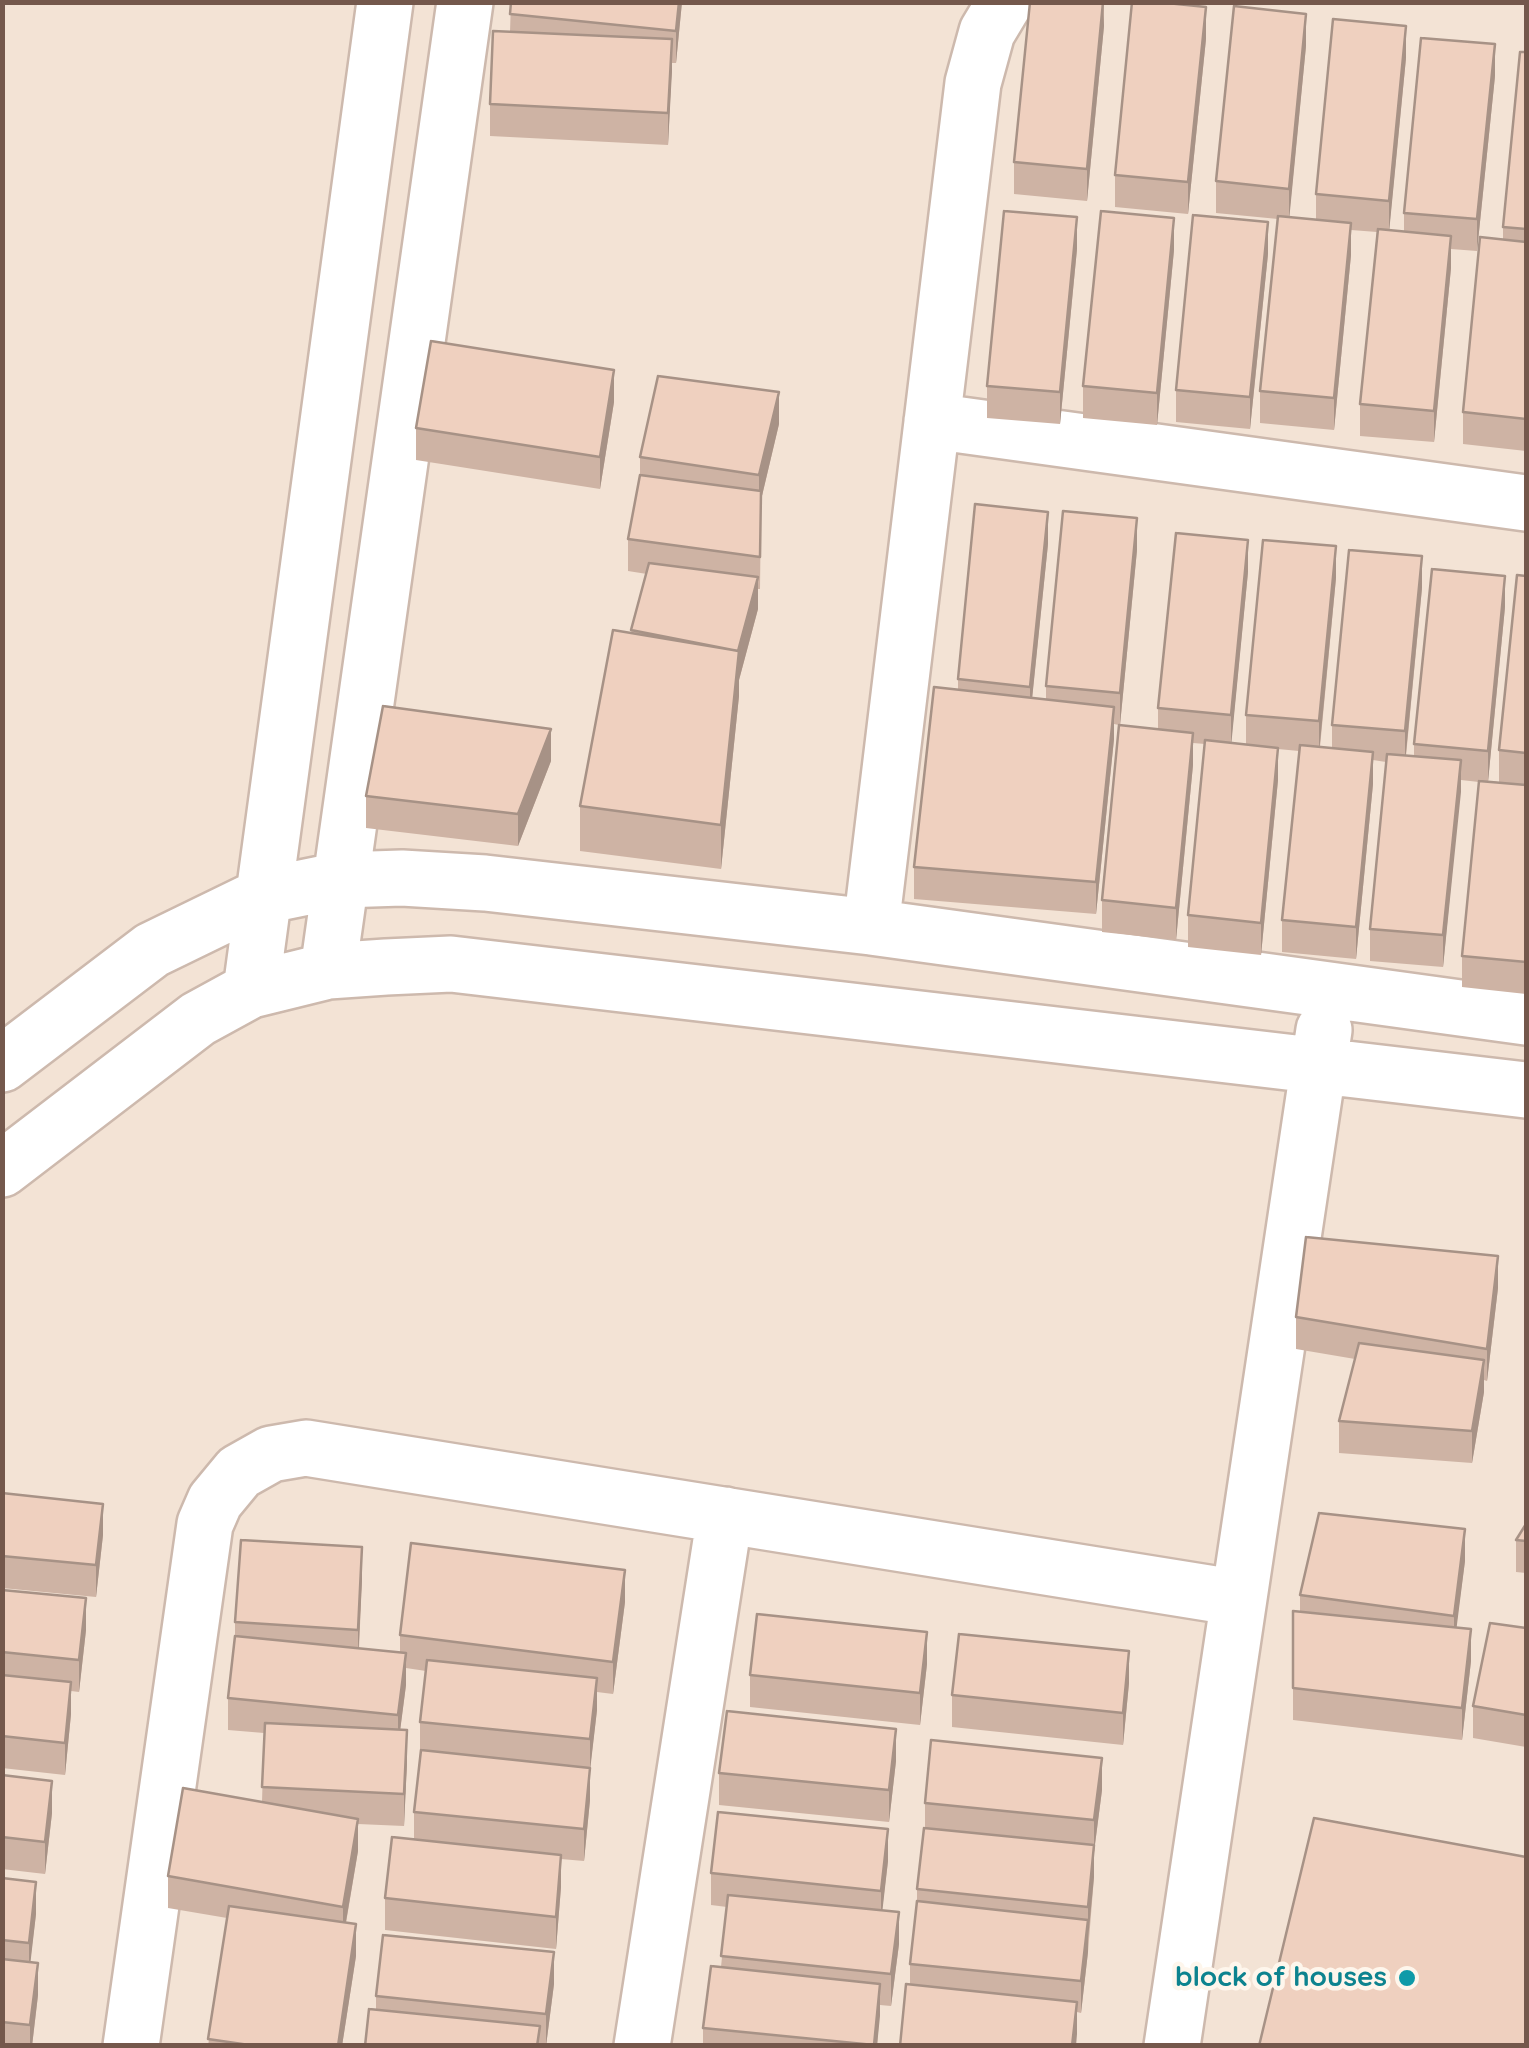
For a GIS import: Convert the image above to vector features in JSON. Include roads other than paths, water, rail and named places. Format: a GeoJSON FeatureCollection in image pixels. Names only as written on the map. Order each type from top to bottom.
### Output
{"type":"FeatureCollection","features":[{"type":"Feature","properties":{"kind":"street"},"geometry":{"type":"LineString","coordinates":[[251,990],[385,2]]}},
{"type":"Feature","properties":{"kind":"street"},"geometry":{"type":"LineString","coordinates":[[328,971],[465,2]]}},
{"type":"Feature","properties":{"kind":"street"},"geometry":{"type":"LineString","coordinates":[[871,928],[973,83],[987,32],[1005,2]]}},
{"type":"Feature","properties":{"kind":"street"},"geometry":{"type":"LineString","coordinates":[[932,420],[1526,502]]}},
{"type":"Feature","properties":{"kind":"street"},"geometry":{"type":"LineString","coordinates":[[2,1064],[152,950],[264,896],[342,880],[402,878],[485,883],[871,928],[1526,1017]]}},
{"type":"Feature","properties":{"kind":"street"},"geometry":{"type":"LineString","coordinates":[[2,1169],[198,1019],[251,990],[328,971],[451,964],[1526,1090]]}},
{"type":"Feature","properties":{"kind":"street"},"geometry":{"type":"LineString","coordinates":[[1172,2046],[1330,990]]}},
{"type":"Feature","properties":{"kind":"street"},"geometry":{"type":"LineString","coordinates":[[131,2046],[205,1524],[215,1500],[239,1472],[271,1454],[306,1448],[1239,1598]]}},
{"type":"Feature","properties":{"kind":"street"},"geometry":{"type":"LineString","coordinates":[[642,2046],[725,1515]]}},
{"type":"Feature","properties":{"kind":"place","name":"block of houses"},"geometry":{"type":"Point","coordinates":[1407,1978]}}]}
